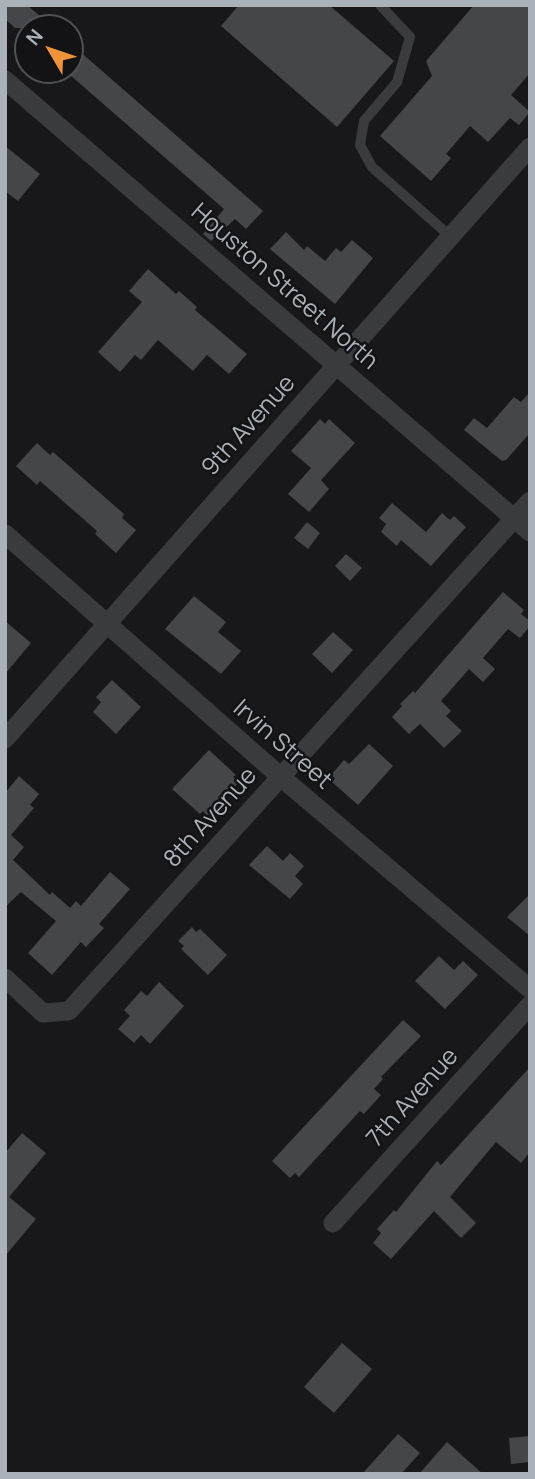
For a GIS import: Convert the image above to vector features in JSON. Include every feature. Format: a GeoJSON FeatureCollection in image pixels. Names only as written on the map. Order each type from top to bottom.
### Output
{"type":"FeatureCollection","features":[{"type":"Feature","properties":{"kind":"street","name":"Houston Street North"},"geometry":{"type":"LineString","coordinates":[[5,80],[530,532]]}},
{"type":"Feature","properties":{"kind":"street","name":"9th Avenue"},"geometry":{"type":"LineString","coordinates":[[5,738],[530,146]]}},
{"type":"Feature","properties":{"kind":"street","name":"8th Avenue"},"geometry":{"type":"LineString","coordinates":[[5,978],[43,1013],[69,1011],[530,501]]}},
{"type":"Feature","properties":{"kind":"street","name":"Irvin Street"},"geometry":{"type":"LineString","coordinates":[[5,534],[281,777],[530,989]]}},
{"type":"Feature","properties":{"kind":"street","name":"7th Avenue"},"geometry":{"type":"LineString","coordinates":[[333,1223],[530,1005]]}},
{"type":"Feature","properties":{"kind":"lane"},"geometry":{"type":"LineString","coordinates":[[380,5],[410,37],[397,82],[364,121],[360,145],[372,167],[451,238]]}},
{"type":"Feature","properties":{"kind":"building"},"geometry":{"type":"Polygon","coordinates":[[[5,5],[27,5],[38,14],[14,14],[14,27],[5,19],[5,5]]]}},
{"type":"Feature","properties":{"kind":"building"},"geometry":{"type":"Polygon","coordinates":[[[239,5],[329,5],[394,61],[337,127],[221,26],[239,5]]]}},
{"type":"Feature","properties":{"kind":"building"},"geometry":{"type":"Polygon","coordinates":[[[474,5],[530,5],[530,73],[511,95],[530,112],[519,125],[510,118],[488,142],[470,126],[446,154],[451,158],[431,181],[380,136],[432,76],[426,61],[474,5]]]}},
{"type":"Feature","properties":{"kind":"building"},"geometry":{"type":"Polygon","coordinates":[[[84,55],[263,211],[246,229],[235,219],[211,241],[203,234],[224,209],[80,84],[84,84],[84,55]]]}},
{"type":"Feature","properties":{"kind":"building"},"geometry":{"type":"Polygon","coordinates":[[[5,146],[40,174],[18,201],[5,191],[5,146]]]}},
{"type":"Feature","properties":{"kind":"building"},"geometry":{"type":"Polygon","coordinates":[[[286,232],[304,250],[307,246],[325,261],[336,248],[341,252],[352,240],[373,258],[335,304],[270,249],[286,232]]]}},
{"type":"Feature","properties":{"kind":"building"},"geometry":{"type":"Polygon","coordinates":[[[148,269],[176,294],[179,291],[197,307],[195,310],[247,354],[229,374],[207,355],[193,371],[158,340],[141,360],[135,355],[120,372],[98,352],[142,302],[129,291],[148,269]]]}},
{"type":"Feature","properties":{"kind":"building"},"geometry":{"type":"Polygon","coordinates":[[[530,392],[530,433],[506,460],[502,461],[464,430],[474,418],[487,428],[514,397],[521,402],[530,392]]]}},
{"type":"Feature","properties":{"kind":"building"},"geometry":{"type":"Polygon","coordinates":[[[320,419],[325,424],[329,419],[355,443],[321,480],[329,489],[309,512],[288,494],[311,468],[291,451],[320,419]]]}},
{"type":"Feature","properties":{"kind":"building"},"geometry":{"type":"Polygon","coordinates":[[[37,443],[50,455],[53,452],[124,514],[122,518],[136,530],[116,553],[95,534],[97,531],[40,481],[37,485],[16,466],[37,443]]]}},
{"type":"Feature","properties":{"kind":"building"},"geometry":{"type":"Polygon","coordinates":[[[392,503],[426,532],[442,513],[450,520],[454,516],[466,527],[431,566],[401,540],[397,546],[381,532],[386,524],[379,518],[392,503]]]}},
{"type":"Feature","properties":{"kind":"building"},"geometry":{"type":"Polygon","coordinates":[[[307,522],[320,533],[308,549],[294,538],[307,522]]]}},
{"type":"Feature","properties":{"kind":"building"},"geometry":{"type":"Polygon","coordinates":[[[346,554],[362,568],[350,581],[335,566],[346,554]]]}},
{"type":"Feature","properties":{"kind":"building"},"geometry":{"type":"Polygon","coordinates":[[[503,592],[524,610],[521,614],[530,621],[530,626],[520,638],[508,629],[483,658],[495,669],[483,682],[469,669],[441,701],[451,711],[446,716],[462,731],[444,748],[420,724],[409,734],[392,717],[402,706],[400,704],[413,691],[415,693],[503,592]]]}},
{"type":"Feature","properties":{"kind":"building"},"geometry":{"type":"Polygon","coordinates":[[[194,596],[226,622],[218,632],[241,651],[221,674],[165,629],[194,596]]]}},
{"type":"Feature","properties":{"kind":"building"},"geometry":{"type":"Polygon","coordinates":[[[5,621],[31,643],[5,674],[5,621]]]}},
{"type":"Feature","properties":{"kind":"building"},"geometry":{"type":"Polygon","coordinates":[[[333,632],[353,650],[332,673],[312,654],[333,632]]]}},
{"type":"Feature","properties":{"kind":"building"},"geometry":{"type":"Polygon","coordinates":[[[112,680],[141,707],[116,734],[93,712],[101,702],[96,697],[112,680]]]}},
{"type":"Feature","properties":{"kind":"building"},"geometry":{"type":"Polygon","coordinates":[[[369,744],[393,766],[358,805],[332,782],[335,778],[331,775],[344,760],[349,764],[369,744]]]}},
{"type":"Feature","properties":{"kind":"building"},"geometry":{"type":"Polygon","coordinates":[[[209,750],[236,775],[233,777],[239,782],[207,816],[203,811],[200,814],[172,789],[209,750]]]}},
{"type":"Feature","properties":{"kind":"building"},"geometry":{"type":"Polygon","coordinates":[[[19,776],[39,794],[30,805],[34,808],[11,835],[24,847],[13,860],[50,895],[52,892],[70,908],[76,901],[81,906],[110,872],[130,889],[99,924],[104,928],[86,947],[81,942],[52,975],[28,953],[56,921],[21,892],[5,907],[5,793],[19,776]]]}},
{"type":"Feature","properties":{"kind":"building"},"geometry":{"type":"Polygon","coordinates":[[[267,846],[283,861],[290,853],[304,866],[295,876],[303,884],[290,899],[249,865],[267,846]]]}},
{"type":"Feature","properties":{"kind":"building"},"geometry":{"type":"Polygon","coordinates":[[[530,894],[530,936],[507,917],[530,894]]]}},
{"type":"Feature","properties":{"kind":"building"},"geometry":{"type":"Polygon","coordinates":[[[192,927],[196,932],[200,929],[227,955],[208,975],[181,949],[184,946],[178,941],[192,927]]]}},
{"type":"Feature","properties":{"kind":"building"},"geometry":{"type":"Polygon","coordinates":[[[439,956],[454,970],[463,961],[478,975],[445,1009],[415,981],[439,956]]]}},
{"type":"Feature","properties":{"kind":"building"},"geometry":{"type":"Polygon","coordinates":[[[159,982],[184,1006],[150,1044],[141,1035],[134,1043],[118,1029],[130,1016],[124,1010],[141,991],[147,996],[159,982]]]}},
{"type":"Feature","properties":{"kind":"building"},"geometry":{"type":"Polygon","coordinates":[[[403,1020],[421,1036],[381,1077],[383,1079],[374,1089],[381,1095],[364,1114],[360,1111],[299,1177],[295,1173],[290,1178],[272,1161],[403,1020]]]}},
{"type":"Feature","properties":{"kind":"building"},"geometry":{"type":"Polygon","coordinates":[[[530,1067],[530,1152],[521,1163],[496,1142],[450,1197],[476,1223],[461,1238],[434,1211],[391,1259],[373,1243],[381,1233],[377,1229],[394,1210],[396,1212],[437,1161],[441,1165],[530,1067]]]}},
{"type":"Feature","properties":{"kind":"building"},"geometry":{"type":"Polygon","coordinates":[[[22,1133],[46,1153],[9,1197],[36,1219],[5,1256],[5,1153],[22,1133]]]}},
{"type":"Feature","properties":{"kind":"building"},"geometry":{"type":"Polygon","coordinates":[[[342,1343],[372,1369],[334,1413],[304,1387],[342,1343]]]}},
{"type":"Feature","properties":{"kind":"building"},"geometry":{"type":"Polygon","coordinates":[[[398,1434],[420,1453],[401,1474],[362,1474],[398,1434]]]}},
{"type":"Feature","properties":{"kind":"building"},"geometry":{"type":"Polygon","coordinates":[[[530,1436],[530,1462],[511,1464],[509,1438],[530,1436]]]}},
{"type":"Feature","properties":{"kind":"building"},"geometry":{"type":"Polygon","coordinates":[[[447,1442],[483,1474],[419,1474],[447,1442]]]}}]}
